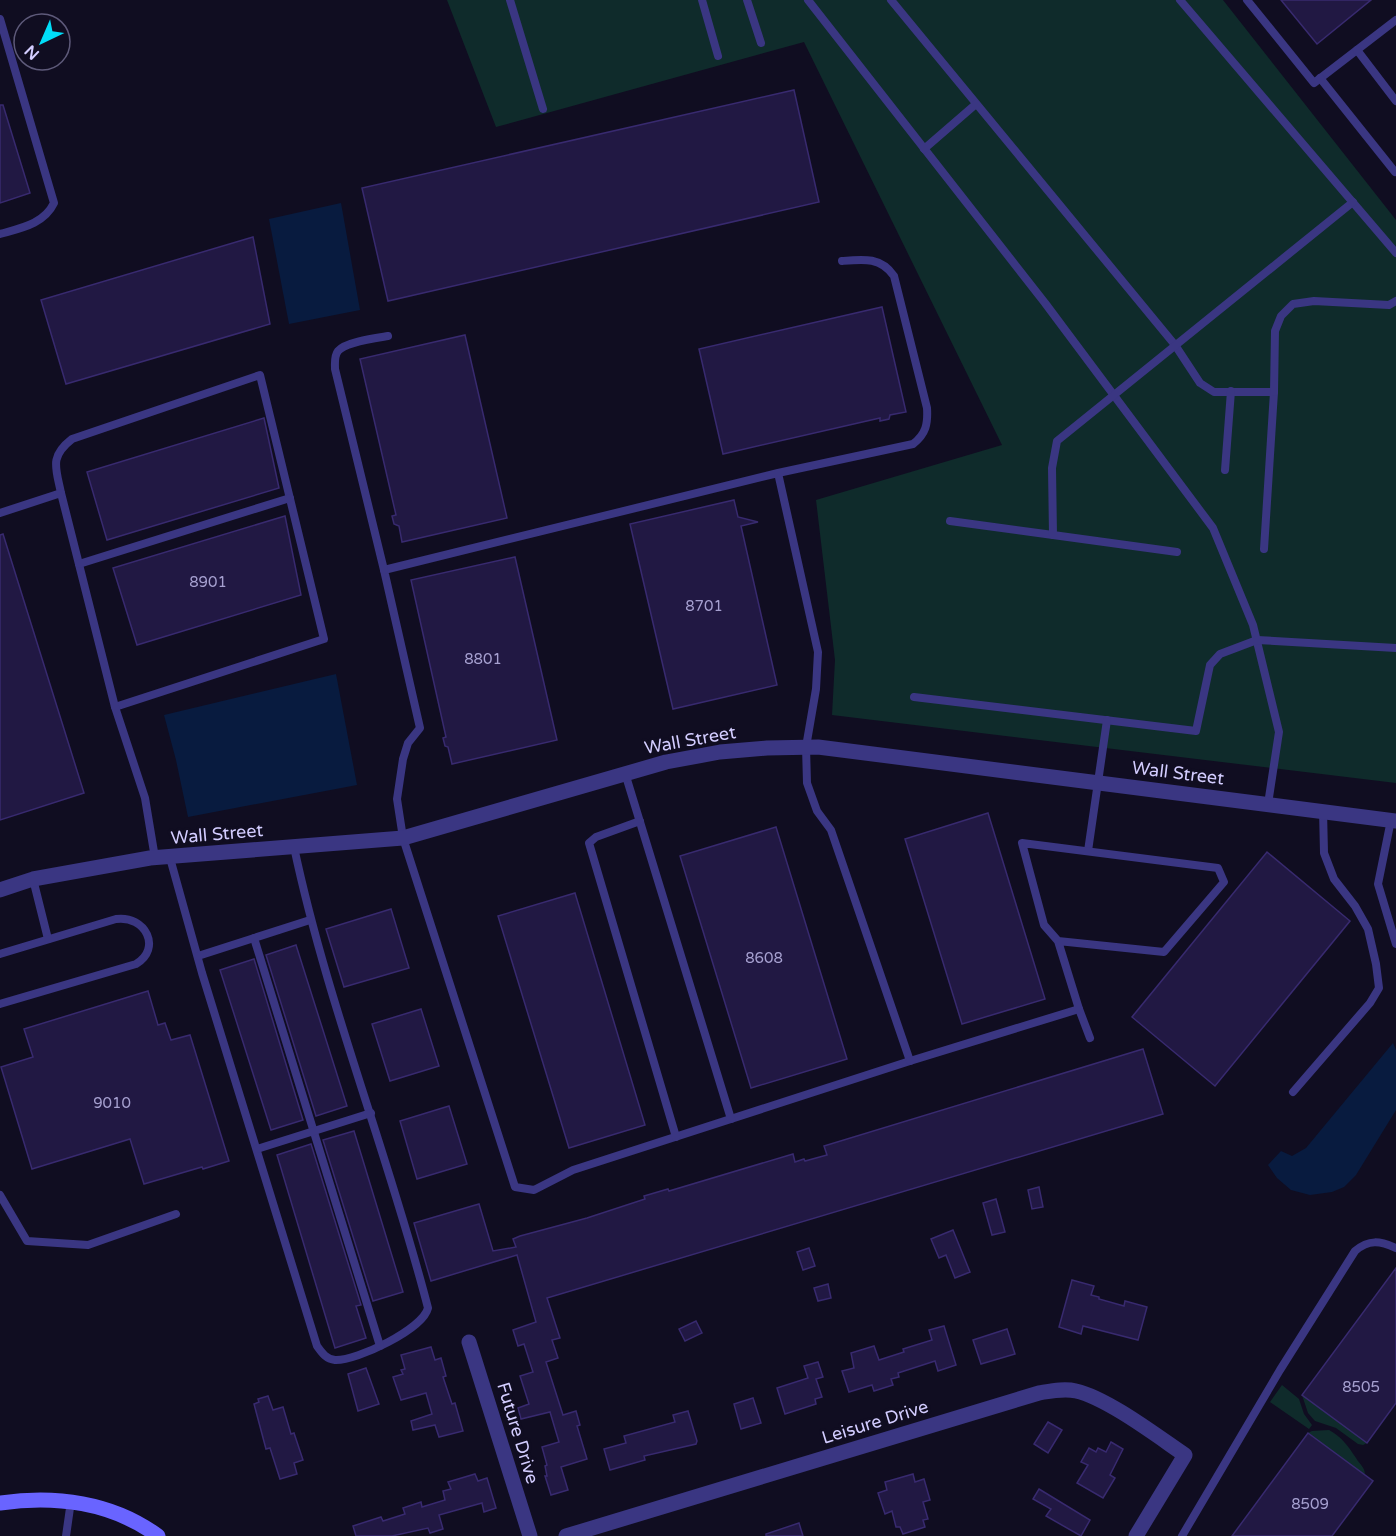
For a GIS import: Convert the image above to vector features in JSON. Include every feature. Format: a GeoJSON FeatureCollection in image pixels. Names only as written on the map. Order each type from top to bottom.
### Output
{"type":"FeatureCollection","features":[{"type":"Feature","properties":{"kind":"street","name":"Wall Street"},"geometry":{"type":"LineString","coordinates":[[0,890],[33,879],[162,858],[403,838],[626,773],[720,752],[767,748],[806,747],[1394,820]]}},
{"type":"Feature","properties":{"kind":"street","name":"Future Drive"},"geometry":{"type":"LineString","coordinates":[[469,1342],[530,1536]]}},
{"type":"Feature","properties":{"kind":"street","name":"Leisure Drive"},"geometry":{"type":"LineString","coordinates":[[566,1536],[1039,1393],[1058,1390],[1076,1391],[1101,1400],[1185,1455],[1136,1536]]}},
{"type":"Feature","properties":{"kind":"street"},"geometry":{"type":"LineString","coordinates":[[0,1503],[34,1500],[71,1501],[124,1516],[158,1536]]}},
{"type":"Feature","properties":{"kind":"lane"},"geometry":{"type":"LineString","coordinates":[[510,0],[543,109]]}},
{"type":"Feature","properties":{"kind":"lane"},"geometry":{"type":"LineString","coordinates":[[702,0],[718,56]]}},
{"type":"Feature","properties":{"kind":"lane"},"geometry":{"type":"LineString","coordinates":[[747,0],[761,43]]}},
{"type":"Feature","properties":{"kind":"lane"},"geometry":{"type":"LineString","coordinates":[[808,0],[1214,528],[1253,625],[1279,732],[1269,804]]}},
{"type":"Feature","properties":{"kind":"lane"},"geometry":{"type":"LineString","coordinates":[[891,0],[1174,345],[1200,382],[1214,392],[1274,392]]}},
{"type":"Feature","properties":{"kind":"lane"},"geometry":{"type":"LineString","coordinates":[[1180,0],[1396,253]]}},
{"type":"Feature","properties":{"kind":"lane"},"geometry":{"type":"LineString","coordinates":[[1247,0],[1314,84],[1395,23]]}},
{"type":"Feature","properties":{"kind":"lane"},"geometry":{"type":"LineString","coordinates":[[0,20],[54,204],[49,214],[32,225],[0,234]]}},
{"type":"Feature","properties":{"kind":"lane"},"geometry":{"type":"LineString","coordinates":[[1357,50],[1396,101]]}},
{"type":"Feature","properties":{"kind":"lane"},"geometry":{"type":"LineString","coordinates":[[1320,78],[1396,171]]}},
{"type":"Feature","properties":{"kind":"lane"},"geometry":{"type":"LineString","coordinates":[[924,149],[976,104]]}},
{"type":"Feature","properties":{"kind":"lane"},"geometry":{"type":"LineString","coordinates":[[1053,535],[1052,468],[1058,441],[1113,394],[1353,202]]}},
{"type":"Feature","properties":{"kind":"lane"},"geometry":{"type":"LineString","coordinates":[[384,570],[778,473],[913,444],[921,438],[926,429],[927,408],[894,276],[883,264],[876,261],[865,259],[842,261]]}},
{"type":"Feature","properties":{"kind":"lane"},"geometry":{"type":"LineString","coordinates":[[1264,549],[1274,392],[1275,331],[1281,316],[1293,304],[1314,301],[1389,305],[1396,301]]}},
{"type":"Feature","properties":{"kind":"lane"},"geometry":{"type":"LineString","coordinates":[[388,336],[345,345],[338,350],[335,369],[420,728],[408,743],[403,759],[397,799],[403,838],[515,1187],[534,1190],[573,1170],[1079,1009]]}},
{"type":"Feature","properties":{"kind":"lane"},"geometry":{"type":"LineString","coordinates":[[115,707],[324,639],[260,375],[72,439],[60,448],[55,462],[115,707],[162,858],[198,956],[317,1346],[328,1358],[338,1360],[380,1346],[398,1337],[418,1323],[426,1315],[428,1308],[371,1113],[310,920],[294,847]]}},
{"type":"Feature","properties":{"kind":"lane"},"geometry":{"type":"LineString","coordinates":[[1225,470],[1231,392]]}},
{"type":"Feature","properties":{"kind":"lane"},"geometry":{"type":"LineString","coordinates":[[778,473],[818,652],[816,689],[806,747],[807,783],[817,811],[831,830],[910,1061]]}},
{"type":"Feature","properties":{"kind":"lane"},"geometry":{"type":"LineString","coordinates":[[0,513],[61,493]]}},
{"type":"Feature","properties":{"kind":"lane"},"geometry":{"type":"LineString","coordinates":[[79,564],[290,498]]}},
{"type":"Feature","properties":{"kind":"lane"},"geometry":{"type":"LineString","coordinates":[[950,521],[1178,552]]}},
{"type":"Feature","properties":{"kind":"lane"},"geometry":{"type":"LineString","coordinates":[[914,698],[1196,731],[1210,665],[1220,654],[1257,640],[1396,648]]}},
{"type":"Feature","properties":{"kind":"lane"},"geometry":{"type":"LineString","coordinates":[[1088,851],[1107,720]]}},
{"type":"Feature","properties":{"kind":"lane"},"geometry":{"type":"LineString","coordinates":[[626,773],[731,1119]]}},
{"type":"Feature","properties":{"kind":"lane"},"geometry":{"type":"LineString","coordinates":[[1293,1092],[1370,1003],[1379,988],[1368,929],[1355,906],[1334,879],[1324,853],[1323,810]]}},
{"type":"Feature","properties":{"kind":"lane"},"geometry":{"type":"LineString","coordinates":[[1394,820],[1378,884],[1396,944]]}},
{"type":"Feature","properties":{"kind":"lane"},"geometry":{"type":"LineString","coordinates":[[640,821],[596,837],[589,843],[676,1137]]}},
{"type":"Feature","properties":{"kind":"lane"},"geometry":{"type":"LineString","coordinates":[[1058,941],[1164,952],[1224,882],[1218,868],[1022,843],[1044,925],[1058,941],[1090,1038]]}},
{"type":"Feature","properties":{"kind":"lane"},"geometry":{"type":"LineString","coordinates":[[33,879],[48,939]]}},
{"type":"Feature","properties":{"kind":"lane"},"geometry":{"type":"LineString","coordinates":[[0,954],[116,918],[125,918],[140,924],[145,930],[148,951],[146,956],[136,963],[0,1004]]}},
{"type":"Feature","properties":{"kind":"lane"},"geometry":{"type":"LineString","coordinates":[[198,956],[310,920]]}},
{"type":"Feature","properties":{"kind":"lane"},"geometry":{"type":"LineString","coordinates":[[254,938],[380,1346]]}},
{"type":"Feature","properties":{"kind":"lane"},"geometry":{"type":"LineString","coordinates":[[257,1149],[371,1113]]}},
{"type":"Feature","properties":{"kind":"lane"},"geometry":{"type":"LineString","coordinates":[[0,1195],[27,1241],[88,1245],[176,1214]]}},
{"type":"Feature","properties":{"kind":"lane"},"geometry":{"type":"LineString","coordinates":[[1182,1536],[1280,1370],[1355,1251],[1363,1244],[1372,1241],[1396,1248]]}},
{"type":"Feature","properties":{"kind":"lane"},"geometry":{"type":"LineString","coordinates":[[66,1536],[71,1501]]}},
{"type":"Feature","properties":{"kind":"green space"},"geometry":{"type":"Polygon","coordinates":[[[447,0],[1223,0],[1396,220],[1396,783],[832,715],[835,660],[816,500],[1002,445],[804,42],[496,127],[447,0]]]}},
{"type":"Feature","properties":{"kind":"green space"},"geometry":{"type":"Polygon","coordinates":[[[1282,1385],[1299,1399],[1304,1414],[1312,1425],[1309,1429],[1270,1402],[1282,1385]]]}},
{"type":"Feature","properties":{"kind":"green space"},"geometry":{"type":"Polygon","coordinates":[[[1302,1395],[1367,1443],[1358,1444],[1336,1428],[1315,1421],[1308,1413],[1302,1395]]]}},
{"type":"Feature","properties":{"kind":"green space"},"geometry":{"type":"Polygon","coordinates":[[[1329,1430],[1347,1446],[1363,1468],[1365,1475],[1308,1433],[1329,1430]]]}},
{"type":"Feature","properties":{"kind":"water"},"geometry":{"type":"Polygon","coordinates":[[[341,203],[360,310],[289,324],[269,219],[341,203]]]}},
{"type":"Feature","properties":{"kind":"water"},"geometry":{"type":"Polygon","coordinates":[[[336,674],[357,785],[188,817],[164,715],[336,674]]]}},
{"type":"Feature","properties":{"kind":"water"},"geometry":{"type":"Polygon","coordinates":[[[1393,1043],[1396,1050],[1396,1110],[1356,1175],[1344,1187],[1332,1192],[1310,1195],[1291,1190],[1277,1178],[1268,1165],[1281,1151],[1292,1156],[1306,1148],[1393,1043]]]}},
{"type":"Feature","properties":{"kind":"building"},"geometry":{"type":"Polygon","coordinates":[[[1281,0],[1371,0],[1317,44],[1281,0]]]}},
{"type":"Feature","properties":{"kind":"building"},"geometry":{"type":"Polygon","coordinates":[[[794,90],[819,202],[388,301],[362,188],[794,90]]]}},
{"type":"Feature","properties":{"kind":"building"},"geometry":{"type":"Polygon","coordinates":[[[0,105],[3,105],[30,193],[0,203],[0,105]]]}},
{"type":"Feature","properties":{"kind":"building"},"geometry":{"type":"Polygon","coordinates":[[[253,237],[270,324],[66,384],[41,300],[253,237]]]}},
{"type":"Feature","properties":{"kind":"building"},"geometry":{"type":"Polygon","coordinates":[[[882,307],[906,412],[890,415],[889,419],[880,421],[880,418],[723,454],[699,349],[882,307]]]}},
{"type":"Feature","properties":{"kind":"building"},"geometry":{"type":"Polygon","coordinates":[[[465,335],[507,518],[402,542],[399,526],[394,524],[392,516],[396,515],[360,359],[465,335]]]}},
{"type":"Feature","properties":{"kind":"building"},"geometry":{"type":"Polygon","coordinates":[[[264,418],[279,488],[107,540],[87,472],[264,418]]]}},
{"type":"Feature","properties":{"kind":"building"},"geometry":{"type":"Polygon","coordinates":[[[734,500],[738,517],[758,522],[741,526],[777,685],[673,709],[630,524],[734,500]]]}},
{"type":"Feature","properties":{"kind":"building"},"geometry":{"type":"Polygon","coordinates":[[[285,516],[301,595],[137,645],[113,568],[285,516]]]}},
{"type":"Feature","properties":{"kind":"building"},"geometry":{"type":"Polygon","coordinates":[[[3,534],[84,793],[0,820],[0,535],[3,534]]]}},
{"type":"Feature","properties":{"kind":"building"},"geometry":{"type":"Polygon","coordinates":[[[515,557],[557,740],[452,764],[443,738],[446,737],[411,580],[515,557]]]}},
{"type":"Feature","properties":{"kind":"building"},"geometry":{"type":"Polygon","coordinates":[[[988,813],[1045,999],[962,1024],[905,839],[988,813]]]}},
{"type":"Feature","properties":{"kind":"building"},"geometry":{"type":"Polygon","coordinates":[[[776,827],[847,1059],[751,1088],[680,856],[776,827]]]}},
{"type":"Feature","properties":{"kind":"building"},"geometry":{"type":"Polygon","coordinates":[[[1267,852],[1350,921],[1215,1086],[1132,1017],[1267,852]]]}},
{"type":"Feature","properties":{"kind":"building"},"geometry":{"type":"Polygon","coordinates":[[[575,893],[645,1125],[569,1148],[498,916],[575,893]]]}},
{"type":"Feature","properties":{"kind":"building"},"geometry":{"type":"Polygon","coordinates":[[[391,909],[409,968],[344,987],[326,929],[391,909]]]}},
{"type":"Feature","properties":{"kind":"building"},"geometry":{"type":"Polygon","coordinates":[[[296,945],[347,1106],[316,1116],[266,955],[296,945]]]}},
{"type":"Feature","properties":{"kind":"building"},"geometry":{"type":"Polygon","coordinates":[[[254,959],[303,1120],[271,1130],[220,970],[254,959]]]}},
{"type":"Feature","properties":{"kind":"building"},"geometry":{"type":"Polygon","coordinates":[[[148,991],[158,1025],[165,1023],[171,1040],[190,1035],[229,1161],[144,1184],[130,1139],[32,1169],[1,1067],[33,1057],[24,1029],[148,991]]]}},
{"type":"Feature","properties":{"kind":"building"},"geometry":{"type":"Polygon","coordinates":[[[421,1009],[439,1066],[390,1081],[372,1024],[421,1009]]]}},
{"type":"Feature","properties":{"kind":"building"},"geometry":{"type":"Polygon","coordinates":[[[1143,1049],[1163,1114],[547,1298],[560,1338],[552,1340],[558,1358],[546,1362],[563,1415],[576,1411],[580,1425],[577,1426],[587,1459],[561,1467],[568,1490],[551,1495],[545,1476],[547,1476],[545,1466],[547,1465],[542,1447],[559,1442],[550,1412],[521,1419],[518,1408],[529,1404],[520,1376],[533,1372],[524,1344],[518,1346],[513,1330],[536,1322],[517,1255],[431,1281],[414,1223],[479,1204],[493,1251],[516,1247],[513,1239],[520,1236],[587,1218],[645,1199],[644,1196],[668,1189],[669,1191],[793,1154],[795,1162],[827,1155],[824,1146],[1143,1049]]]}},
{"type":"Feature","properties":{"kind":"building"},"geometry":{"type":"Polygon","coordinates":[[[449,1106],[467,1164],[417,1179],[400,1121],[449,1106]]]}},
{"type":"Feature","properties":{"kind":"building"},"geometry":{"type":"Polygon","coordinates":[[[354,1131],[403,1292],[373,1301],[323,1140],[354,1131]]]}},
{"type":"Feature","properties":{"kind":"building"},"geometry":{"type":"Polygon","coordinates":[[[311,1144],[361,1305],[356,1306],[366,1338],[335,1348],[277,1155],[311,1144]]]}},
{"type":"Feature","properties":{"kind":"building"},"geometry":{"type":"Polygon","coordinates":[[[1039,1187],[1043,1207],[1032,1209],[1028,1190],[1039,1187]]]}},
{"type":"Feature","properties":{"kind":"building"},"geometry":{"type":"Polygon","coordinates":[[[996,1199],[1005,1232],[992,1235],[983,1203],[996,1199]]]}},
{"type":"Feature","properties":{"kind":"building"},"geometry":{"type":"Polygon","coordinates":[[[953,1230],[970,1272],[955,1278],[946,1255],[939,1258],[931,1239],[953,1230]]]}},
{"type":"Feature","properties":{"kind":"building"},"geometry":{"type":"Polygon","coordinates":[[[809,1248],[815,1266],[803,1270],[797,1252],[809,1248]]]}},
{"type":"Feature","properties":{"kind":"building"},"geometry":{"type":"Polygon","coordinates":[[[1396,1268],[1396,1403],[1367,1443],[1302,1395],[1396,1268]]]}},
{"type":"Feature","properties":{"kind":"building"},"geometry":{"type":"Polygon","coordinates":[[[1072,1280],[1094,1286],[1091,1295],[1099,1299],[1124,1306],[1125,1301],[1147,1307],[1138,1340],[1083,1326],[1081,1334],[1059,1327],[1072,1280]]]}},
{"type":"Feature","properties":{"kind":"building"},"geometry":{"type":"Polygon","coordinates":[[[828,1284],[831,1298],[818,1301],[814,1288],[828,1284]]]}},
{"type":"Feature","properties":{"kind":"building"},"geometry":{"type":"Polygon","coordinates":[[[696,1321],[702,1333],[685,1341],[679,1329],[696,1321]]]}},
{"type":"Feature","properties":{"kind":"building"},"geometry":{"type":"Polygon","coordinates":[[[944,1326],[956,1365],[938,1371],[935,1361],[898,1373],[899,1377],[891,1379],[893,1385],[874,1391],[872,1385],[849,1392],[842,1371],[854,1368],[851,1353],[874,1346],[879,1360],[904,1352],[903,1349],[932,1340],[929,1330],[944,1326]]]}},
{"type":"Feature","properties":{"kind":"building"},"geometry":{"type":"Polygon","coordinates":[[[1007,1329],[1015,1354],[981,1364],[973,1340],[1007,1329]]]}},
{"type":"Feature","properties":{"kind":"building"},"geometry":{"type":"Polygon","coordinates":[[[431,1347],[435,1360],[441,1358],[446,1376],[443,1377],[452,1404],[455,1403],[463,1431],[439,1437],[435,1425],[413,1430],[411,1421],[432,1414],[426,1393],[401,1400],[393,1377],[403,1374],[401,1370],[405,1369],[401,1355],[431,1347]]]}},
{"type":"Feature","properties":{"kind":"building"},"geometry":{"type":"Polygon","coordinates":[[[818,1362],[823,1377],[816,1379],[822,1397],[815,1399],[816,1404],[785,1414],[777,1388],[808,1378],[804,1366],[818,1362]]]}},
{"type":"Feature","properties":{"kind":"building"},"geometry":{"type":"Polygon","coordinates":[[[366,1368],[379,1404],[358,1411],[348,1374],[366,1368]]]}},
{"type":"Feature","properties":{"kind":"building"},"geometry":{"type":"Polygon","coordinates":[[[268,1396],[273,1410],[283,1407],[291,1434],[294,1433],[303,1460],[294,1463],[297,1474],[280,1479],[270,1448],[266,1449],[254,1404],[259,1402],[258,1399],[268,1396]]]}},
{"type":"Feature","properties":{"kind":"building"},"geometry":{"type":"Polygon","coordinates":[[[753,1398],[761,1423],[741,1429],[734,1404],[753,1398]]]}},
{"type":"Feature","properties":{"kind":"building"},"geometry":{"type":"Polygon","coordinates":[[[688,1411],[696,1444],[644,1456],[645,1460],[610,1470],[604,1449],[626,1443],[624,1436],[675,1422],[673,1415],[688,1411]]]}},
{"type":"Feature","properties":{"kind":"building"},"geometry":{"type":"Polygon","coordinates":[[[1048,1422],[1062,1430],[1048,1453],[1034,1444],[1048,1422]]]}},
{"type":"Feature","properties":{"kind":"building"},"geometry":{"type":"Polygon","coordinates":[[[1308,1433],[1373,1481],[1332,1536],[1232,1536],[1308,1433]]]}},
{"type":"Feature","properties":{"kind":"building"},"geometry":{"type":"Polygon","coordinates":[[[1111,1442],[1123,1449],[1110,1475],[1115,1478],[1103,1498],[1077,1483],[1088,1465],[1081,1462],[1089,1448],[1096,1452],[1098,1448],[1106,1452],[1111,1442]]]}},
{"type":"Feature","properties":{"kind":"building"},"geometry":{"type":"Polygon","coordinates":[[[475,1474],[478,1481],[487,1478],[496,1508],[484,1512],[482,1503],[439,1515],[443,1529],[430,1533],[428,1528],[392,1536],[356,1536],[353,1526],[381,1517],[383,1521],[405,1514],[403,1508],[421,1502],[422,1507],[445,1500],[443,1491],[451,1489],[448,1482],[475,1474]]]}},
{"type":"Feature","properties":{"kind":"building"},"geometry":{"type":"Polygon","coordinates":[[[913,1474],[915,1482],[924,1479],[930,1500],[923,1502],[928,1519],[923,1520],[925,1527],[903,1534],[900,1527],[896,1527],[892,1511],[885,1514],[878,1493],[887,1490],[885,1482],[913,1474]]]}},
{"type":"Feature","properties":{"kind":"building"},"geometry":{"type":"Polygon","coordinates":[[[1039,1489],[1090,1520],[1081,1536],[1046,1516],[1051,1509],[1033,1499],[1039,1489]]]}},
{"type":"Feature","properties":{"kind":"building"},"geometry":{"type":"Polygon","coordinates":[[[799,1523],[803,1536],[766,1536],[766,1534],[799,1523]]]}}]}
